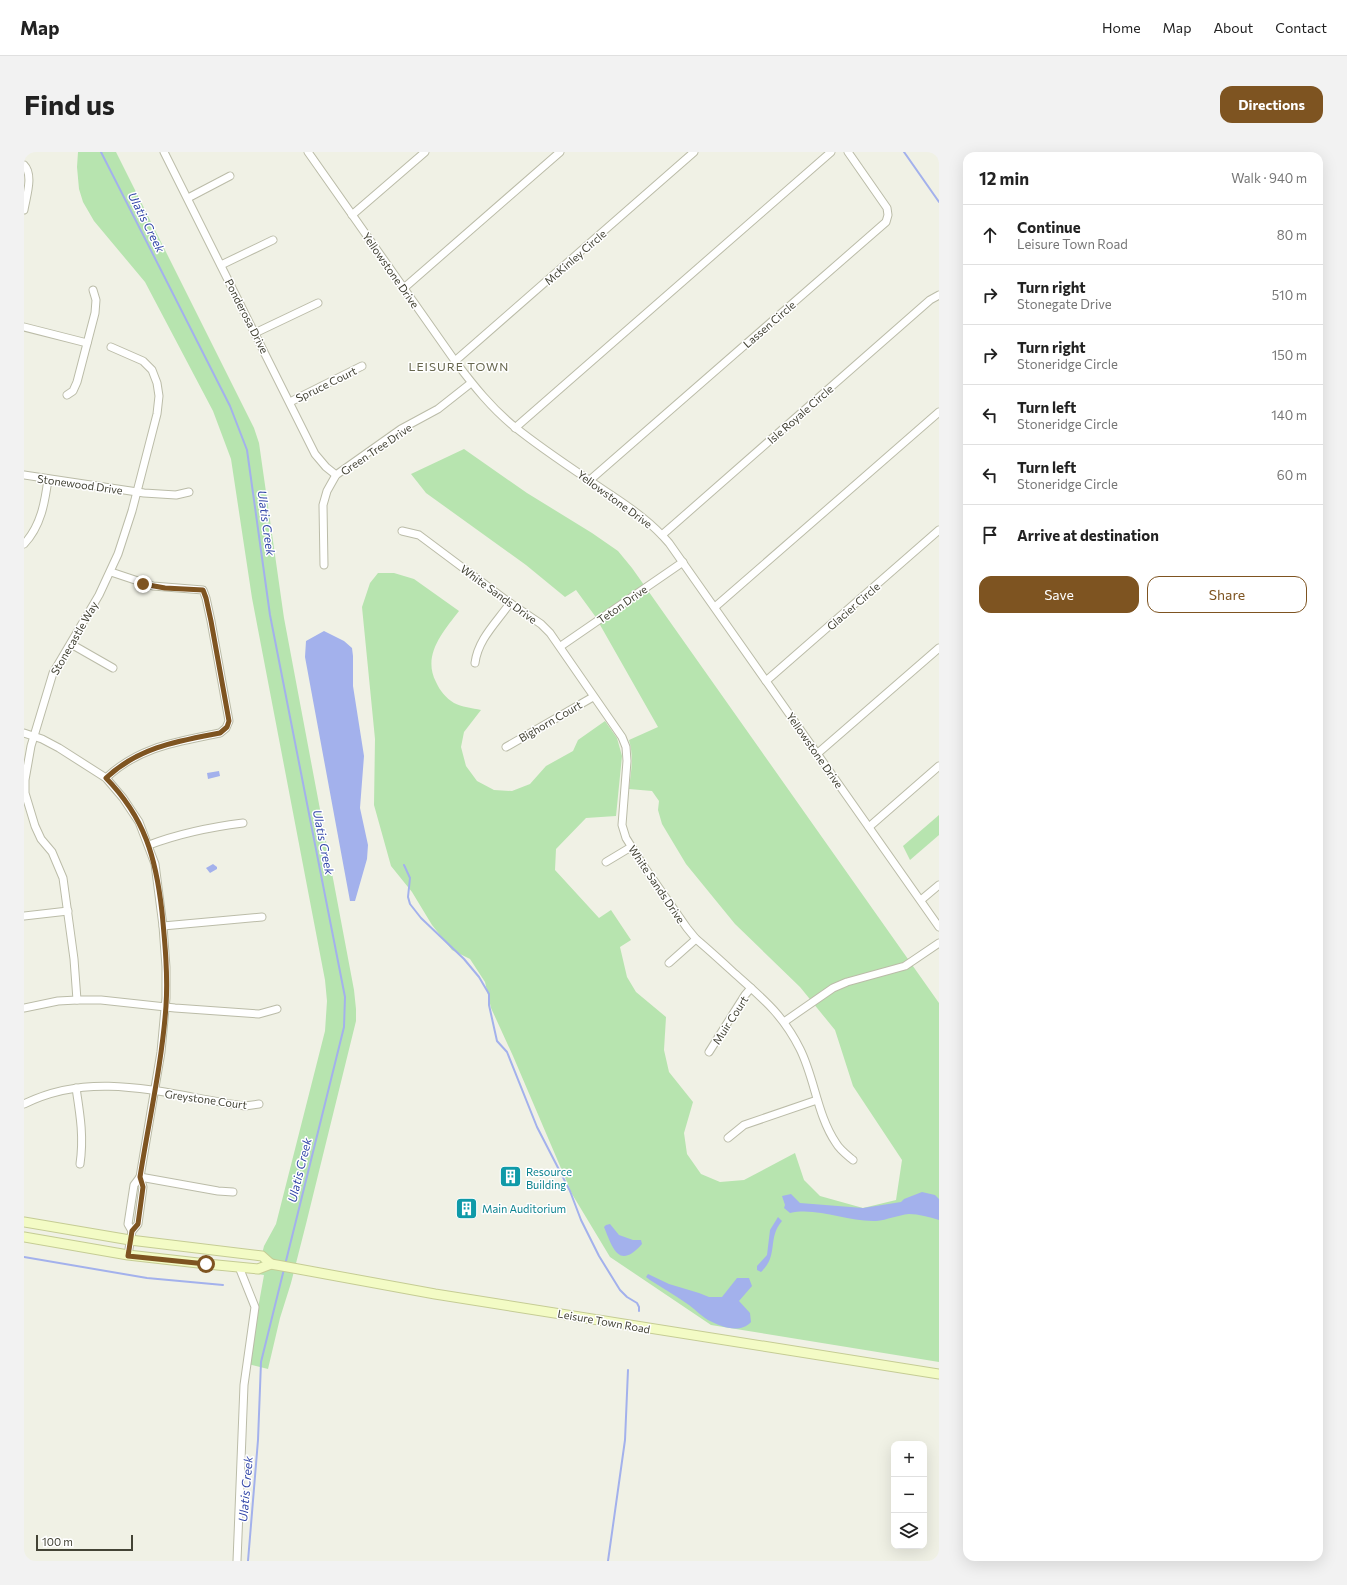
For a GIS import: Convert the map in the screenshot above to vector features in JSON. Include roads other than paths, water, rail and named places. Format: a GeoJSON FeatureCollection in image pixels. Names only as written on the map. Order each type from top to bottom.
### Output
{"type":"FeatureCollection","features":[{"type":"Feature","properties":{"kind":"main road","name":"Leisure Town Road"},"geometry":{"type":"LineString","coordinates":[[24,1222],[131,1236],[262,1256],[270,1264]]}},
{"type":"Feature","properties":{"kind":"main road","name":"Leisure Town Road"},"geometry":{"type":"LineString","coordinates":[[24,1237],[128,1256],[258,1269],[270,1264],[435,1294],[566,1314],[652,1330],[939,1374]]}},
{"type":"Feature","properties":{"kind":"street","name":"Ponderosa Drive"},"geometry":{"type":"LineString","coordinates":[[164,152],[315,454],[326,467],[336,475]]}},
{"type":"Feature","properties":{"kind":"street","name":"Yellowstone Drive"},"geometry":{"type":"LineString","coordinates":[[308,152],[455,361],[472,383],[500,414],[515,428],[646,520],[662,535],[715,607],[939,927]]}},
{"type":"Feature","properties":{"kind":"street"},"geometry":{"type":"LineString","coordinates":[[352,215],[425,152]]}},
{"type":"Feature","properties":{"kind":"street"},"geometry":{"type":"LineString","coordinates":[[404,288],[560,152]]}},
{"type":"Feature","properties":{"kind":"street","name":"McKinley Circle"},"geometry":{"type":"LineString","coordinates":[[455,361],[694,152]]}},
{"type":"Feature","properties":{"kind":"street"},"geometry":{"type":"LineString","coordinates":[[515,428],[831,152]]}},
{"type":"Feature","properties":{"kind":"street","name":"Lassen Circle"},"geometry":{"type":"LineString","coordinates":[[590,480],[885,223],[891,216],[848,152]]}},
{"type":"Feature","properties":{"kind":"street"},"geometry":{"type":"LineString","coordinates":[[24,165],[28,169],[29,177],[24,210]]}},
{"type":"Feature","properties":{"kind":"street"},"geometry":{"type":"LineString","coordinates":[[188,198],[230,176]]}},
{"type":"Feature","properties":{"kind":"street"},"geometry":{"type":"LineString","coordinates":[[221,265],[273,240]]}},
{"type":"Feature","properties":{"kind":"street"},"geometry":{"type":"LineString","coordinates":[[67,395],[73,391],[77,382],[95,313],[96,300],[93,290]]}},
{"type":"Feature","properties":{"kind":"street","name":"Isle Royale Circle"},"geometry":{"type":"LineString","coordinates":[[662,535],[930,300],[939,295]]}},
{"type":"Feature","properties":{"kind":"street"},"geometry":{"type":"LineString","coordinates":[[255,333],[318,303]]}},
{"type":"Feature","properties":{"kind":"street"},"geometry":{"type":"LineString","coordinates":[[24,327],[87,343]]}},
{"type":"Feature","properties":{"kind":"street","name":"Stonecastle Way"},"geometry":{"type":"LineString","coordinates":[[76,1000],[74,959],[63,878],[58,864],[35,826],[25,793],[28,759],[33,736],[53,673],[59,660],[71,644],[111,572],[125,533],[157,414],[159,396],[157,383],[152,370],[143,361],[111,347]]}},
{"type":"Feature","properties":{"kind":"street","name":"Spruce Court"},"geometry":{"type":"LineString","coordinates":[[290,402],[362,366]]}},
{"type":"Feature","properties":{"kind":"street","name":"Green Tree Drive"},"geometry":{"type":"LineString","coordinates":[[324,565],[323,505],[327,491],[336,475],[401,429],[438,410],[472,383]]}},
{"type":"Feature","properties":{"kind":"street"},"geometry":{"type":"LineString","coordinates":[[715,607],[939,412]]}},
{"type":"Feature","properties":{"kind":"street","name":"Stonewood Drive"},"geometry":{"type":"LineString","coordinates":[[24,476],[136,492],[176,496],[189,492]]}},
{"type":"Feature","properties":{"kind":"street"},"geometry":{"type":"LineString","coordinates":[[24,544],[33,532],[42,513],[48,479]]}},
{"type":"Feature","properties":{"kind":"street","name":"Glacier Circle"},"geometry":{"type":"LineString","coordinates":[[766,681],[939,530]]}},
{"type":"Feature","properties":{"kind":"street","name":"White Sands Drive"},"geometry":{"type":"LineString","coordinates":[[402,531],[419,535],[510,603],[541,624],[561,646],[593,697],[622,737],[626,747],[626,776],[622,825],[631,847],[666,900],[696,939],[766,1001],[784,1022],[800,1049],[810,1073],[817,1100],[829,1131],[836,1144],[853,1160]]}},
{"type":"Feature","properties":{"kind":"street","name":"Teton Drive"},"geometry":{"type":"LineString","coordinates":[[561,646],[683,562]]}},
{"type":"Feature","properties":{"kind":"street"},"geometry":{"type":"LineString","coordinates":[[106,778],[129,759],[162,746],[220,733],[226,728],[229,721],[211,621],[203,590],[153,586],[111,572]]}},
{"type":"Feature","properties":{"kind":"street"},"geometry":{"type":"LineString","coordinates":[[475,663],[476,652],[480,643],[510,603]]}},
{"type":"Feature","properties":{"kind":"street"},"geometry":{"type":"LineString","coordinates":[[71,644],[113,668]]}},
{"type":"Feature","properties":{"kind":"street"},"geometry":{"type":"LineString","coordinates":[[818,753],[939,648]]}},
{"type":"Feature","properties":{"kind":"street","name":"Bighorn Court"},"geometry":{"type":"LineString","coordinates":[[506,747],[593,697]]}},
{"type":"Feature","properties":{"kind":"street"},"geometry":{"type":"LineString","coordinates":[[24,733],[59,748],[106,778],[123,798],[139,822],[149,845],[154,864],[159,890],[163,926],[166,967],[166,1007],[161,1052],[140,1177],[143,1187],[138,1224],[131,1236],[128,1256]]}},
{"type":"Feature","properties":{"kind":"street"},"geometry":{"type":"LineString","coordinates":[[870,827],[939,766]]}},
{"type":"Feature","properties":{"kind":"street"},"geometry":{"type":"LineString","coordinates":[[149,845],[218,827],[243,823]]}},
{"type":"Feature","properties":{"kind":"street"},"geometry":{"type":"LineString","coordinates":[[606,862],[631,847]]}},
{"type":"Feature","properties":{"kind":"street"},"geometry":{"type":"LineString","coordinates":[[921,900],[939,885]]}},
{"type":"Feature","properties":{"kind":"street"},"geometry":{"type":"LineString","coordinates":[[24,916],[68,911]]}},
{"type":"Feature","properties":{"kind":"street"},"geometry":{"type":"LineString","coordinates":[[163,926],[262,917]]}},
{"type":"Feature","properties":{"kind":"street"},"geometry":{"type":"LineString","coordinates":[[669,963],[696,939]]}},
{"type":"Feature","properties":{"kind":"street"},"geometry":{"type":"LineString","coordinates":[[784,1022],[833,988],[847,982],[905,966],[939,943]]}},
{"type":"Feature","properties":{"kind":"street","name":"Muir Court"},"geometry":{"type":"LineString","coordinates":[[709,1052],[751,988]]}},
{"type":"Feature","properties":{"kind":"street"},"geometry":{"type":"LineString","coordinates":[[24,1008],[58,1001],[101,1000],[166,1007],[259,1014],[277,1009]]}},
{"type":"Feature","properties":{"kind":"street","name":"Greystone Court"},"geometry":{"type":"LineString","coordinates":[[24,1104],[48,1093],[105,1085],[154,1091],[245,1106],[259,1104]]}},
{"type":"Feature","properties":{"kind":"street"},"geometry":{"type":"LineString","coordinates":[[76,1088],[83,1146],[80,1164]]}},
{"type":"Feature","properties":{"kind":"street"},"geometry":{"type":"LineString","coordinates":[[728,1138],[744,1125],[817,1100]]}},
{"type":"Feature","properties":{"kind":"street"},"geometry":{"type":"LineString","coordinates":[[140,1177],[218,1191],[233,1192]]}},
{"type":"Feature","properties":{"kind":"street"},"geometry":{"type":"LineString","coordinates":[[237,1561],[244,1385],[255,1307],[239,1267]]}},
{"type":"Feature","properties":{"kind":"water"},"geometry":{"type":"Polygon","coordinates":[[[324,631],[344,641],[352,648],[353,656],[353,686],[364,756],[360,808],[368,845],[367,859],[355,901],[350,901],[305,657],[306,641],[324,631]]]}},
{"type":"Feature","properties":{"kind":"water"},"geometry":{"type":"Polygon","coordinates":[[[219,771],[220,776],[208,779],[207,773],[219,771]]]}},
{"type":"Feature","properties":{"kind":"water"},"geometry":{"type":"Polygon","coordinates":[[[213,864],[217,867],[217,869],[210,873],[206,868],[213,864]]]}},
{"type":"Feature","properties":{"kind":"water"},"geometry":{"type":"Polygon","coordinates":[[[922,1192],[935,1195],[939,1199],[939,1220],[913,1214],[884,1220],[865,1221],[822,1213],[790,1213],[784,1208],[785,1205],[782,1196],[791,1194],[800,1203],[863,1208],[901,1202],[904,1199],[922,1192]]]}},
{"type":"Feature","properties":{"kind":"water"},"geometry":{"type":"Polygon","coordinates":[[[778,1217],[782,1221],[775,1234],[770,1260],[761,1272],[757,1270],[757,1266],[767,1255],[770,1230],[778,1217]]]}},
{"type":"Feature","properties":{"kind":"water"},"geometry":{"type":"Polygon","coordinates":[[[610,1224],[619,1235],[633,1240],[641,1240],[642,1244],[634,1252],[628,1255],[622,1256],[618,1254],[610,1243],[604,1227],[610,1224]]]}},
{"type":"Feature","properties":{"kind":"water"},"geometry":{"type":"Polygon","coordinates":[[[648,1274],[669,1284],[709,1297],[722,1297],[737,1278],[749,1278],[752,1286],[739,1301],[750,1313],[751,1322],[747,1326],[741,1328],[724,1327],[713,1323],[682,1300],[646,1277],[648,1274]]]}},
{"type":"Feature","properties":{"kind":"waterway","name":"Ulatis Creek"},"geometry":{"type":"LineString","coordinates":[[101,152],[230,406],[247,450],[270,615],[345,997],[344,1027],[285,1265]]}},
{"type":"Feature","properties":{"kind":"waterway"},"geometry":{"type":"LineString","coordinates":[[904,152],[939,202]]}},
{"type":"Feature","properties":{"kind":"waterway"},"geometry":{"type":"LineString","coordinates":[[404,865],[410,878],[408,897],[410,904],[421,918],[464,959],[479,977],[489,994],[489,1005],[497,1041],[507,1052],[537,1127],[570,1191],[581,1220],[599,1256],[620,1290],[627,1297],[637,1303],[639,1311]]}},
{"type":"Feature","properties":{"kind":"waterway"},"geometry":{"type":"LineString","coordinates":[[24,1257],[147,1278],[223,1285]]}},
{"type":"Feature","properties":{"kind":"waterway","name":"Ulatis Creek"},"geometry":{"type":"LineString","coordinates":[[248,1561],[258,1440],[261,1362],[284,1269]]}},
{"type":"Feature","properties":{"kind":"waterway"},"geometry":{"type":"LineString","coordinates":[[608,1561],[625,1440],[628,1370]]}},
{"type":"Feature","properties":{"kind":"place","name":"Resource Building"},"geometry":{"type":"Point","coordinates":[511,1177]}},
{"type":"Feature","properties":{"kind":"place","name":"Main Auditorium"},"geometry":{"type":"Point","coordinates":[467,1208]}},
{"type":"Feature","properties":{"kind":"district","name":"LEISURE TOWN"},"geometry":{"type":"Point","coordinates":[459,366]}}]}
